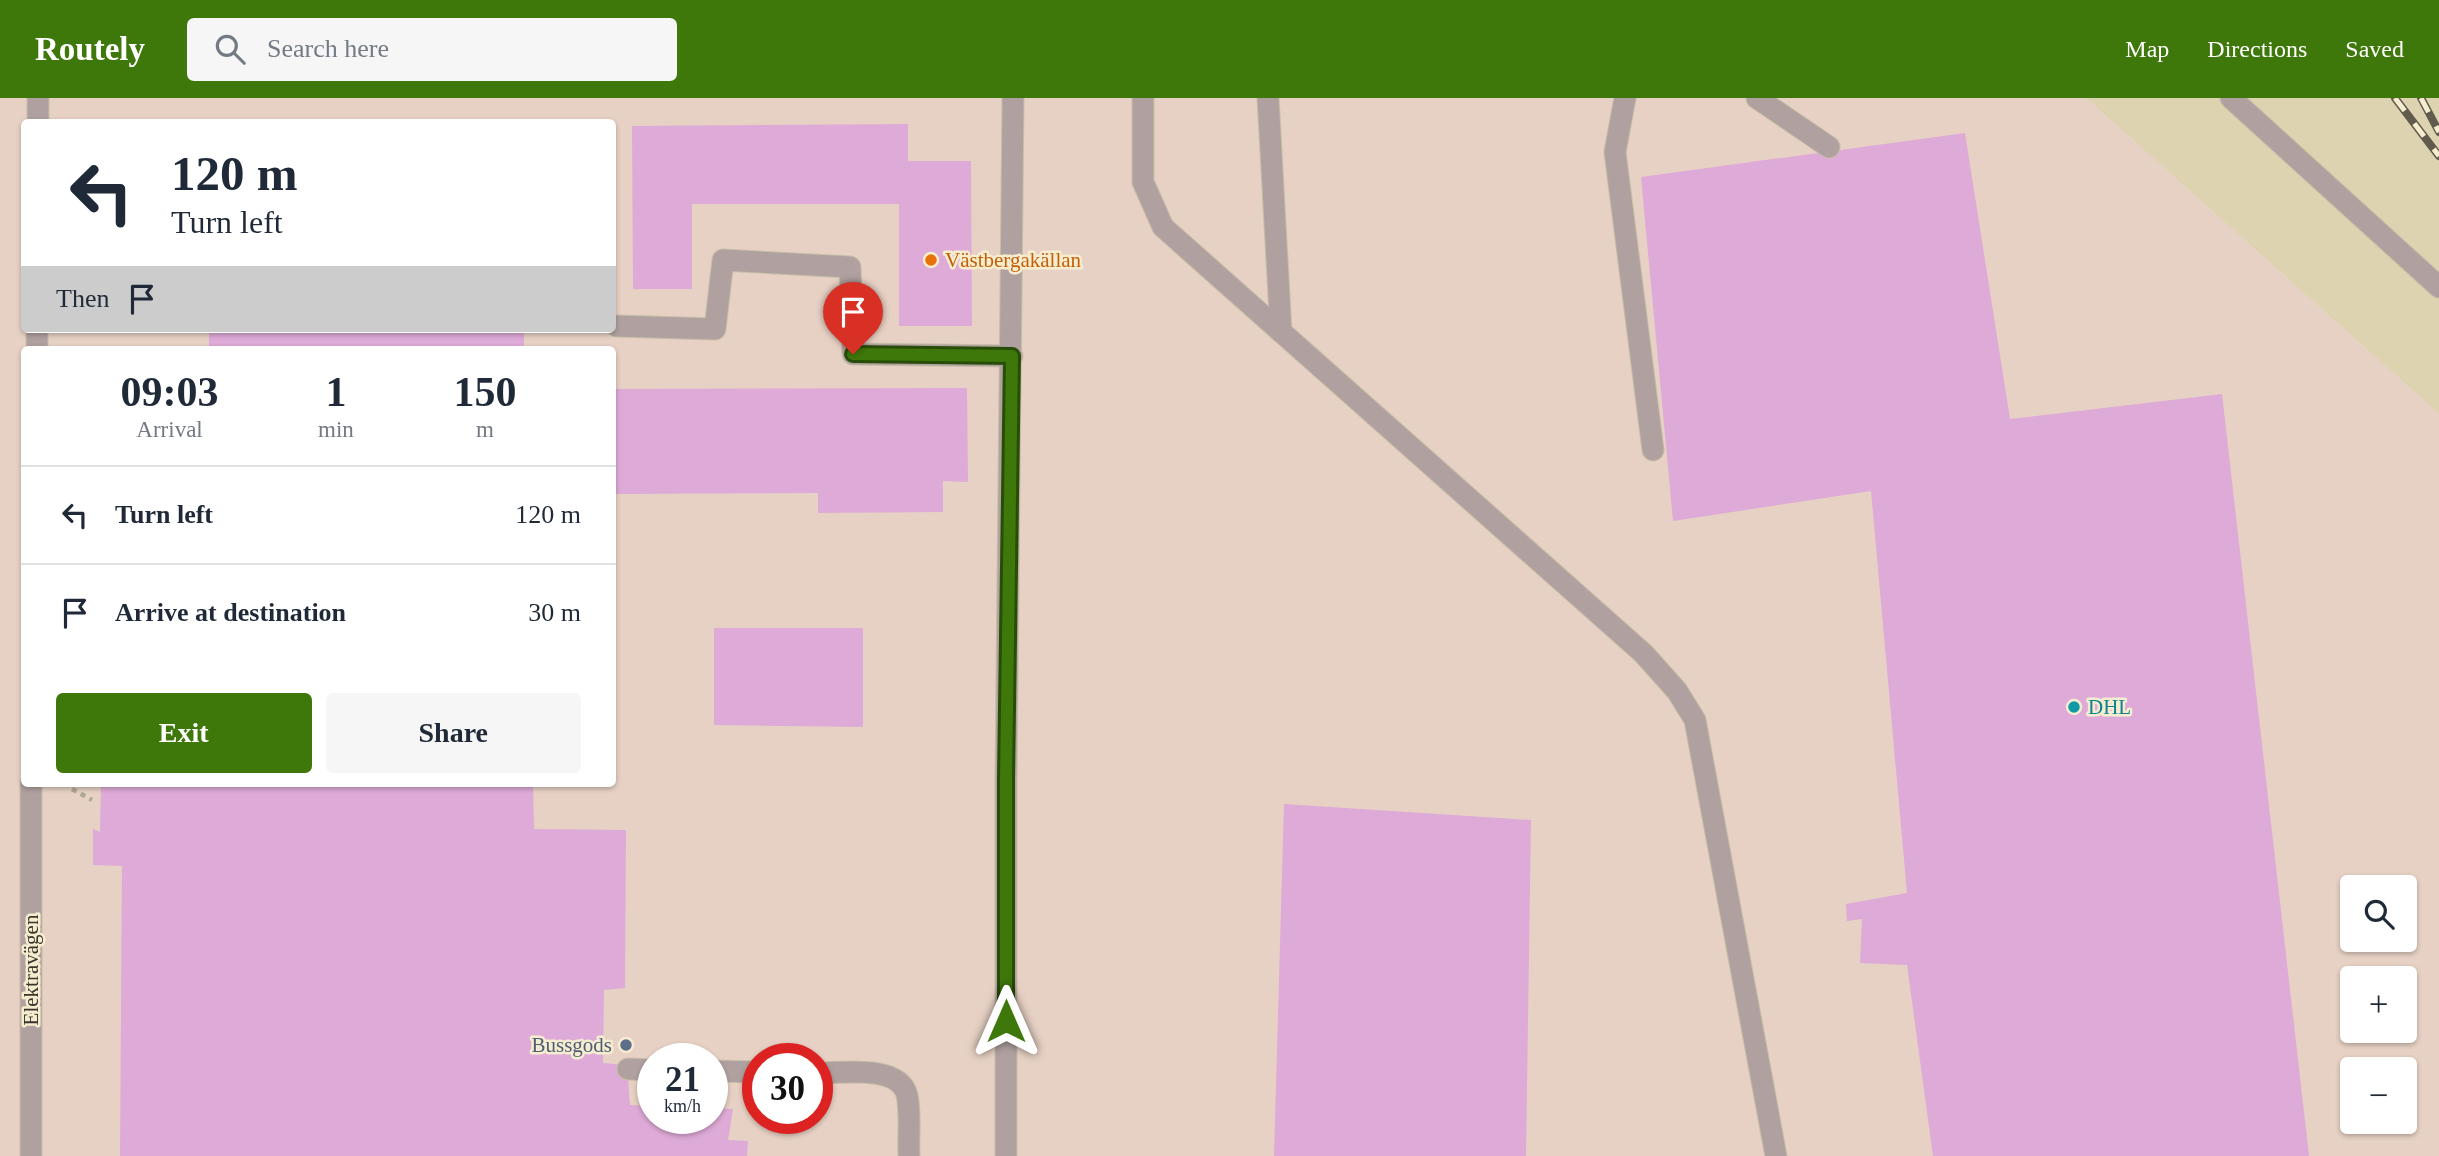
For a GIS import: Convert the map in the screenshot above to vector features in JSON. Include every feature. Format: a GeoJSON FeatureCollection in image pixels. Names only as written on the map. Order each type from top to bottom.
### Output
{"type":"FeatureCollection","features":[{"type":"Feature","properties":{"kind":"street"},"geometry":{"type":"LineString","coordinates":[[38,98],[38,119]]}},
{"type":"Feature","properties":{"kind":"street"},"geometry":{"type":"LineString","coordinates":[[1006,1156],[1006,779],[1013,98]]}},
{"type":"Feature","properties":{"kind":"street"},"geometry":{"type":"LineString","coordinates":[[1143,98],[1143,182],[1163,227],[1644,654],[1677,691],[1695,720],[1776,1156]]}},
{"type":"Feature","properties":{"kind":"street"},"geometry":{"type":"LineString","coordinates":[[1268,98],[1281,332]]}},
{"type":"Feature","properties":{"kind":"street"},"geometry":{"type":"LineString","coordinates":[[1625,98],[1615,152],[1653,450]]}},
{"type":"Feature","properties":{"kind":"street"},"geometry":{"type":"LineString","coordinates":[[1757,98],[1829,147]]}},
{"type":"Feature","properties":{"kind":"street"},"geometry":{"type":"LineString","coordinates":[[2231,98],[2439,288]]}},
{"type":"Feature","properties":{"kind":"street"},"geometry":{"type":"LineString","coordinates":[[617,326],[715,329],[723,260],[850,268],[853,354],[1012,356]]}},
{"type":"Feature","properties":{"kind":"street","name":"Elektravägen"},"geometry":{"type":"LineString","coordinates":[[31,1156],[32,787]]}},
{"type":"Feature","properties":{"kind":"street"},"geometry":{"type":"LineString","coordinates":[[628,1069],[637,1069]]}},
{"type":"Feature","properties":{"kind":"street"},"geometry":{"type":"LineString","coordinates":[[833,1073],[881,1074],[899,1082],[907,1094],[909,1156]]}},
{"type":"Feature","properties":{"kind":"path"},"geometry":{"type":"LineString","coordinates":[[72,789],[92,800]]}},
{"type":"Feature","properties":{"kind":"shaded area"},"geometry":{"type":"Polygon","coordinates":[[[0,98],[2086,98],[2439,414],[2439,1156],[0,1156],[0,98]]]}},
{"type":"Feature","properties":{"kind":"shaded area"},"geometry":{"type":"Polygon","coordinates":[[[2086,98],[2439,98],[2439,414],[2086,98]]]}},
{"type":"Feature","properties":{"kind":"building"},"geometry":{"type":"Polygon","coordinates":[[[908,124],[908,161],[971,161],[972,326],[899,326],[899,204],[692,204],[692,289],[633,289],[632,126],[908,124]]]}},
{"type":"Feature","properties":{"kind":"building","name":"DHL"},"geometry":{"type":"Polygon","coordinates":[[[1965,133],[2010,419],[2222,394],[2309,1156],[1933,1156],[1907,965],[1860,963],[1862,919],[1847,921],[1846,904],[1907,893],[1871,491],[1673,521],[1641,177],[1965,133]]]}},
{"type":"Feature","properties":{"kind":"building"},"geometry":{"type":"Polygon","coordinates":[[[209,333],[524,333],[524,346],[209,346],[209,333]]]}},
{"type":"Feature","properties":{"kind":"building"},"geometry":{"type":"Polygon","coordinates":[[[967,388],[968,482],[943,481],[943,512],[818,513],[818,493],[616,494],[616,389],[967,388]]]}},
{"type":"Feature","properties":{"kind":"building"},"geometry":{"type":"Polygon","coordinates":[[[714,628],[863,628],[863,727],[714,725],[714,628]]]}},
{"type":"Feature","properties":{"kind":"building"},"geometry":{"type":"Polygon","coordinates":[[[101,787],[533,787],[534,829],[626,830],[625,988],[604,990],[603,1063],[627,1065],[630,1105],[637,1105],[637,1134],[728,1134],[728,1109],[733,1109],[728,1140],[748,1141],[747,1156],[120,1156],[122,866],[93,865],[93,829],[100,832],[101,787]]]}},
{"type":"Feature","properties":{"kind":"building"},"geometry":{"type":"Polygon","coordinates":[[[1284,804],[1531,820],[1526,1156],[1274,1156],[1284,804]]]}},
{"type":"Feature","properties":{"kind":"railway"},"geometry":{"type":"LineString","coordinates":[[2395,98],[2439,156]]}},
{"type":"Feature","properties":{"kind":"railway"},"geometry":{"type":"LineString","coordinates":[[2421,98],[2439,132]]}},
{"type":"Feature","properties":{"kind":"place","name":"Västbergakällan"},"geometry":{"type":"Point","coordinates":[931,260]}},
{"type":"Feature","properties":{"kind":"place","name":"DHL"},"geometry":{"type":"Point","coordinates":[2074,707]}},
{"type":"Feature","properties":{"kind":"place","name":"Bussgods"},"geometry":{"type":"Point","coordinates":[626,1045]}},
{"type":"Feature","properties":{"kind":"route"},"geometry":{"type":"LineString","coordinates":[[853,354],[1012,356],[1006,779],[1006,1021]]}}]}
